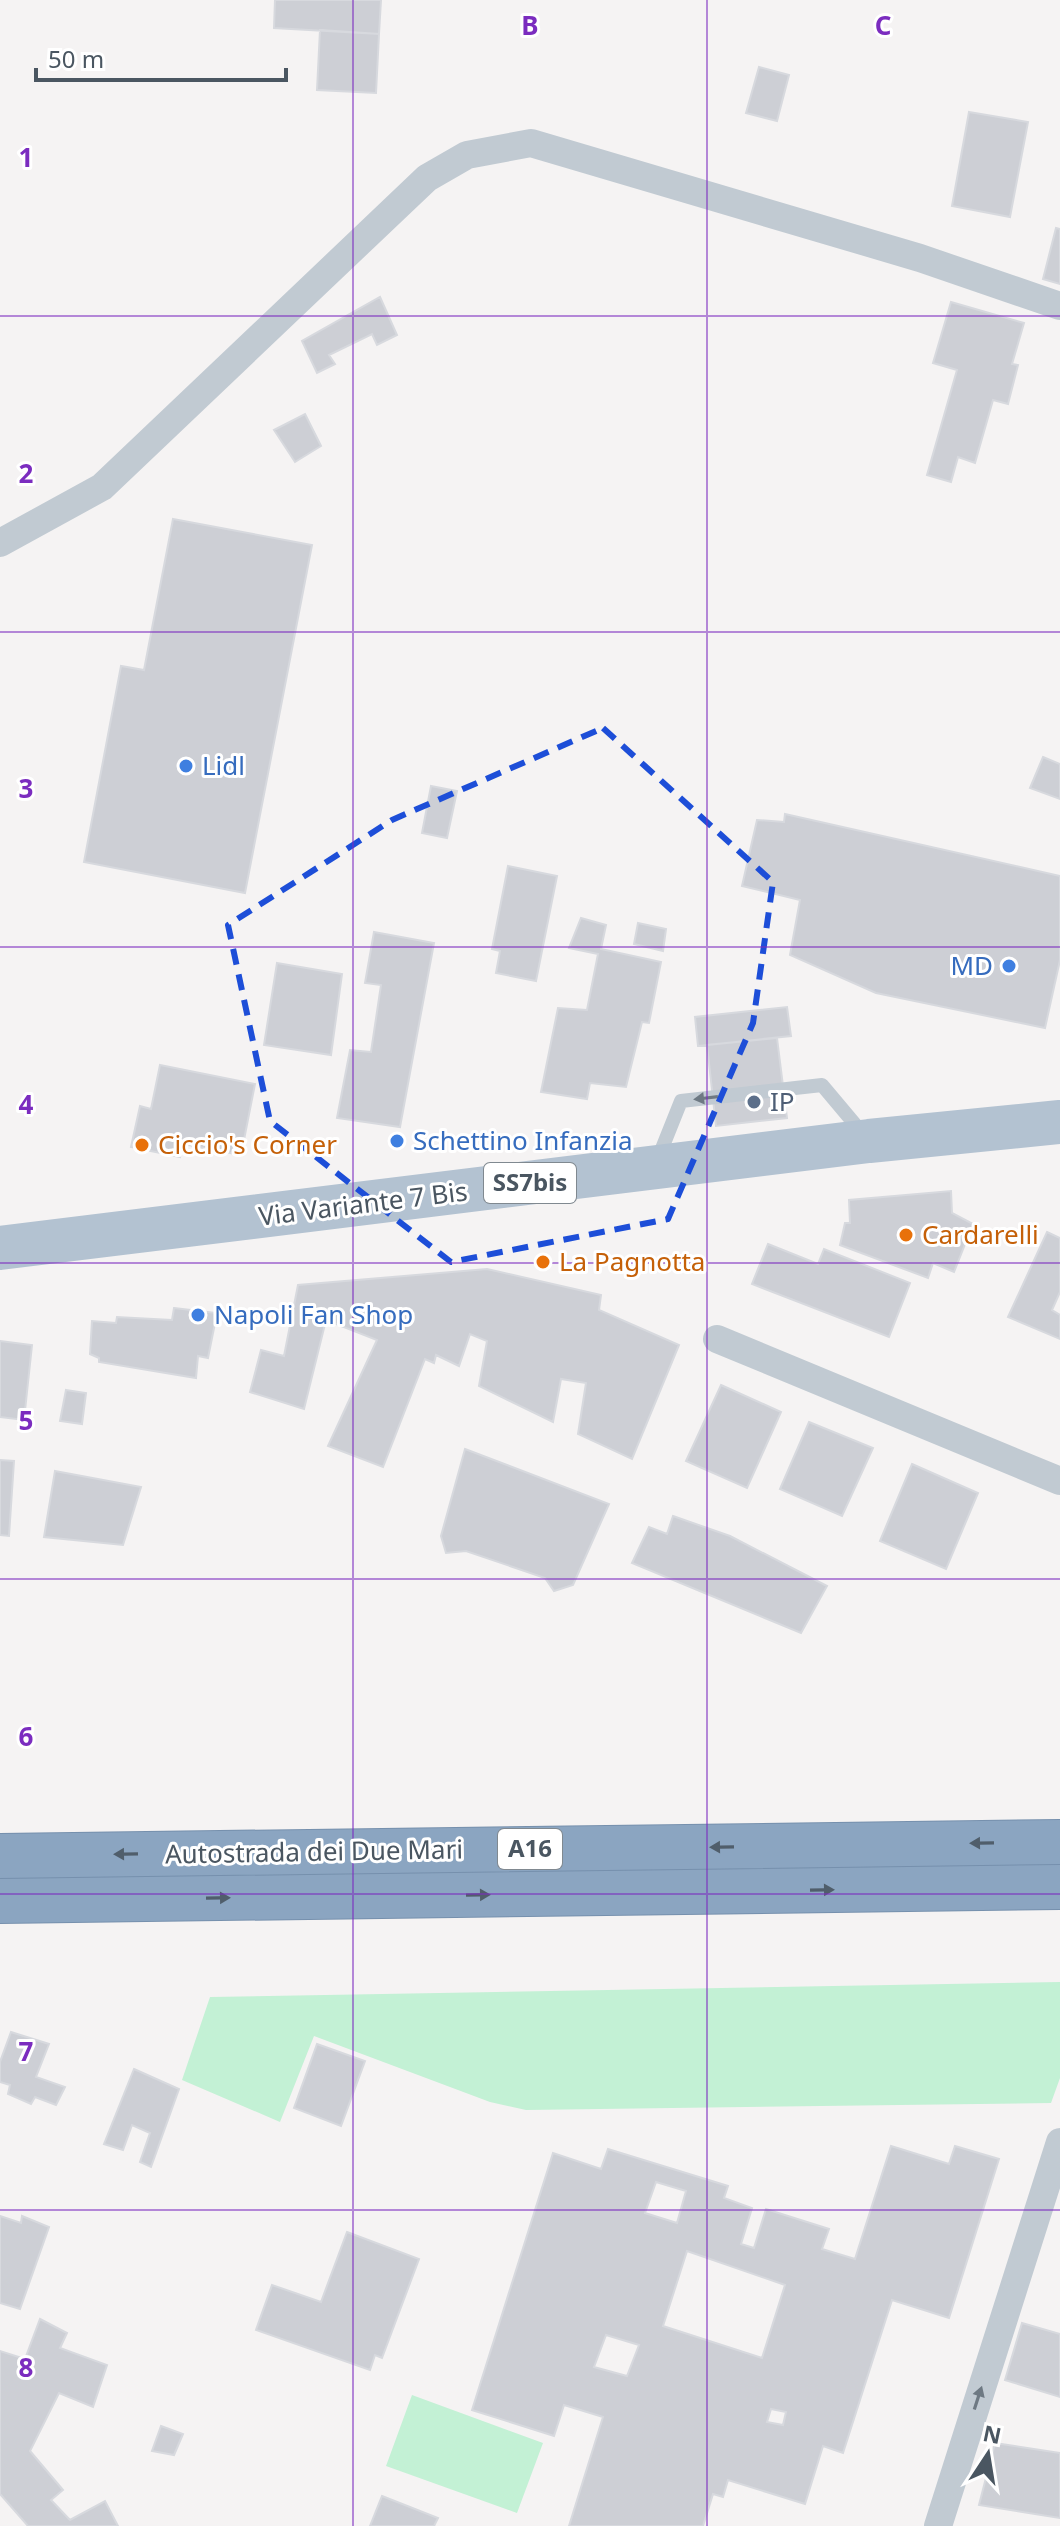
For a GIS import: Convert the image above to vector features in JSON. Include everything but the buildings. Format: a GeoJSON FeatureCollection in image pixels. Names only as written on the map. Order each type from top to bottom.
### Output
{"type":"FeatureCollection","features":[{"type":"Feature","properties":{"kind":"highway","name":"Autostrada dei Due Mari"},"geometry":{"type":"LineString","coordinates":[[0,1856],[1060,1842]]}},
{"type":"Feature","properties":{"kind":"highway","name":"Autostrada dei Due Mari"},"geometry":{"type":"LineString","coordinates":[[0,1901],[1060,1887]]}},
{"type":"Feature","properties":{"kind":"main road","name":"Via Variante 7 Bis"},"geometry":{"type":"LineString","coordinates":[[0,1248],[869,1141],[1060,1122]]}},
{"type":"Feature","properties":{"kind":"street"},"geometry":{"type":"LineString","coordinates":[[0,543],[102,487],[427,178],[467,155],[531,143],[920,258],[1060,306]]}},
{"type":"Feature","properties":{"kind":"street"},"geometry":{"type":"LineString","coordinates":[[717,1339],[1060,1481]]}},
{"type":"Feature","properties":{"kind":"street"},"geometry":{"type":"LineString","coordinates":[[938,2526],[1060,2142]]}},
{"type":"Feature","properties":{"kind":"lane"},"geometry":{"type":"LineString","coordinates":[[655,1168],[681,1101],[822,1085],[869,1141]]}},
{"type":"Feature","properties":{"kind":"highlighted area"},"geometry":{"type":"Polygon","coordinates":[[[603,728],[773,882],[753,1023],[668,1219],[451,1262],[270,1121],[228,925],[392,820],[603,728]]]}},
{"type":"Feature","properties":{"kind":"green space"},"geometry":{"type":"Polygon","coordinates":[[[1060,1982],[1060,2078],[1051,2103],[526,2110],[490,2102],[314,2036],[280,2122],[182,2080],[210,1997],[1060,1982]]]}},
{"type":"Feature","properties":{"kind":"green space"},"geometry":{"type":"Polygon","coordinates":[[[412,2395],[543,2443],[517,2513],[386,2466],[412,2395]]]}},
{"type":"Feature","properties":{"kind":"place","name":"Lidl"},"geometry":{"type":"Point","coordinates":[186,766]}},
{"type":"Feature","properties":{"kind":"place","name":"MD"},"geometry":{"type":"Point","coordinates":[1009,966]}},
{"type":"Feature","properties":{"kind":"place","name":"IP"},"geometry":{"type":"Point","coordinates":[754,1102]}},
{"type":"Feature","properties":{"kind":"place","name":"Schettino Infanzia"},"geometry":{"type":"Point","coordinates":[397,1141]}},
{"type":"Feature","properties":{"kind":"place","name":"Ciccio's Corner"},"geometry":{"type":"Point","coordinates":[142,1145]}},
{"type":"Feature","properties":{"kind":"place","name":"Cardarelli"},"geometry":{"type":"Point","coordinates":[906,1235]}},
{"type":"Feature","properties":{"kind":"place","name":"La Pagnotta"},"geometry":{"type":"Point","coordinates":[543,1262]}},
{"type":"Feature","properties":{"kind":"place","name":"Napoli Fan Shop"},"geometry":{"type":"Point","coordinates":[198,1315]}}]}
